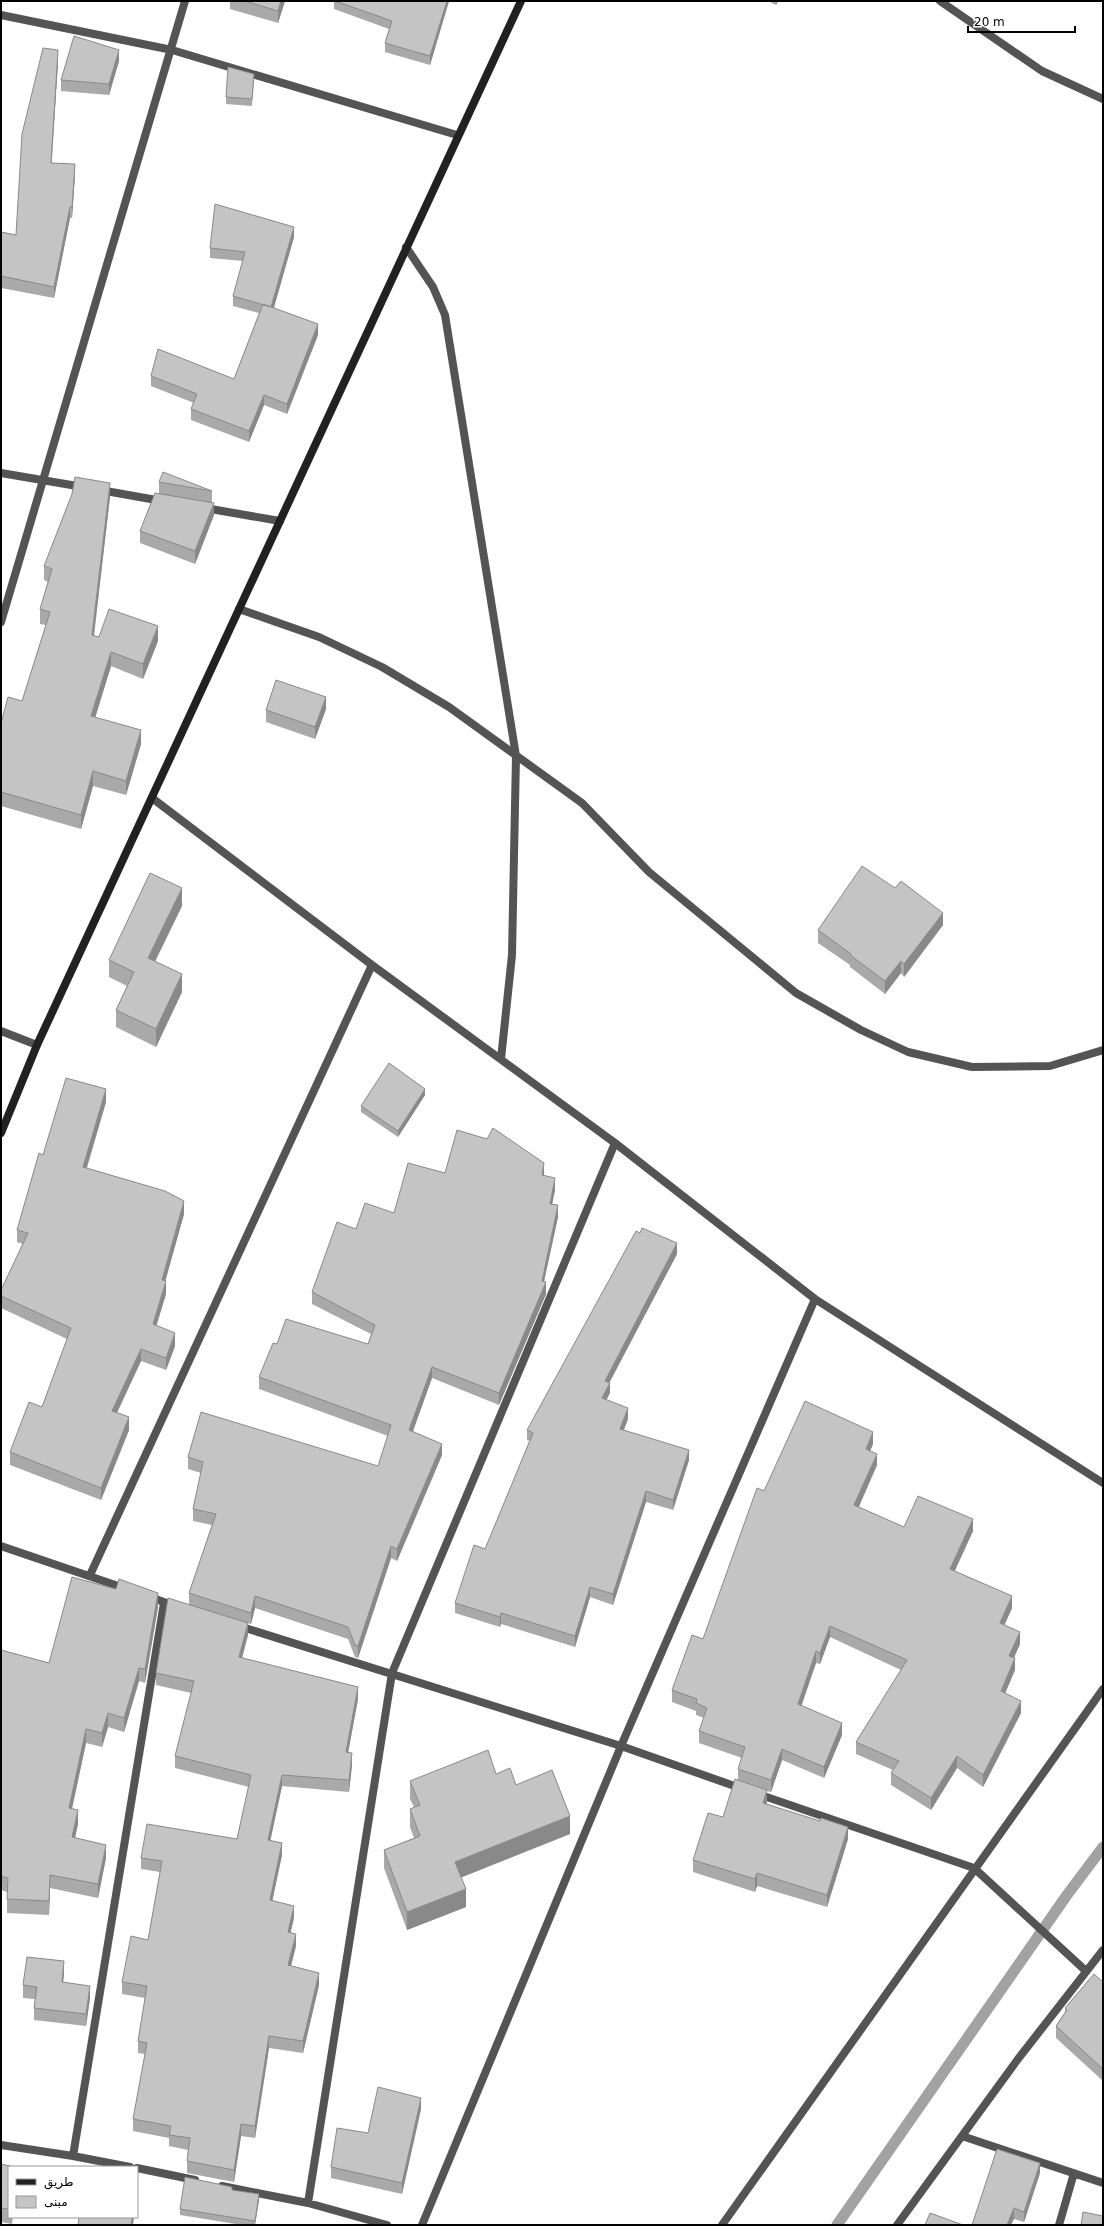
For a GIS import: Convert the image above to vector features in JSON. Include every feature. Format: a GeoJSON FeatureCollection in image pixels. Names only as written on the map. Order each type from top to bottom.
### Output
{"type":"FeatureCollection","features":[{"type":"Feature","properties":{"kind":"street"},"geometry":{"type":"LineString","coordinates":[[1,622],[172,50],[185,1]]}},
{"type":"Feature","properties":{"kind":"street"},"geometry":{"type":"LineString","coordinates":[[1,1133],[36,1045],[280,522],[457,135],[521,1]]}},
{"type":"Feature","properties":{"kind":"street"},"geometry":{"type":"LineString","coordinates":[[940,1],[1042,71],[1103,99]]}},
{"type":"Feature","properties":{"kind":"street"},"geometry":{"type":"LineString","coordinates":[[1,15],[172,50],[457,135]]}},
{"type":"Feature","properties":{"kind":"street"},"geometry":{"type":"LineString","coordinates":[[406,248],[433,287],[445,315],[516,756],[512,955],[501,1059]]}},
{"type":"Feature","properties":{"kind":"street"},"geometry":{"type":"LineString","coordinates":[[1,473],[172,503]]}},
{"type":"Feature","properties":{"kind":"street"},"geometry":{"type":"LineString","coordinates":[[195,507],[280,522]]}},
{"type":"Feature","properties":{"kind":"street"},"geometry":{"type":"LineString","coordinates":[[239,609],[319,637],[382,667],[449,707],[582,803],[649,872],[796,993],[861,1030],[908,1052],[972,1066],[1050,1066],[1103,1050]]}},
{"type":"Feature","properties":{"kind":"street"},"geometry":{"type":"LineString","coordinates":[[152,798],[372,965],[615,1143],[815,1299],[1103,1483]]}},
{"type":"Feature","properties":{"kind":"street"},"geometry":{"type":"LineString","coordinates":[[90,1575],[372,965]]}},
{"type":"Feature","properties":{"kind":"street"},"geometry":{"type":"LineString","coordinates":[[1,1031],[36,1045]]}},
{"type":"Feature","properties":{"kind":"street"},"geometry":{"type":"LineString","coordinates":[[308,2203],[392,1673],[615,1143]]}},
{"type":"Feature","properties":{"kind":"street"},"geometry":{"type":"LineString","coordinates":[[422,2225],[621,1746],[815,1299]]}},
{"type":"Feature","properties":{"kind":"street"},"geometry":{"type":"LineString","coordinates":[[1,1546],[90,1575],[164,1603],[187,1610]]}},
{"type":"Feature","properties":{"kind":"street"},"geometry":{"type":"LineString","coordinates":[[73,2156],[164,1603]]}},
{"type":"Feature","properties":{"kind":"street"},"geometry":{"type":"LineString","coordinates":[[233,1624],[621,1746],[974,1868],[1064,1949],[1086,1972]]}},
{"type":"Feature","properties":{"kind":"street"},"geometry":{"type":"LineString","coordinates":[[722,2225],[974,1868],[1103,1689]]}},
{"type":"Feature","properties":{"kind":"street"},"geometry":{"type":"LineString","coordinates":[[897,2225],[1018,2059],[1103,1950]]}},
{"type":"Feature","properties":{"kind":"street"},"geometry":{"type":"LineString","coordinates":[[962,2136],[1103,2183]]}},
{"type":"Feature","properties":{"kind":"street"},"geometry":{"type":"LineString","coordinates":[[1,2145],[125,2166]]}},
{"type":"Feature","properties":{"kind":"street"},"geometry":{"type":"LineString","coordinates":[[138,2168],[308,2203],[387,2225]]}},
{"type":"Feature","properties":{"kind":"street"},"geometry":{"type":"LineString","coordinates":[[1059,2225],[1074,2173]]}},
{"type":"Feature","properties":{"kind":"building"},"geometry":{"type":"Polygon","coordinates":[[[245,1],[281,1],[278,11],[245,1]]]}},
{"type":"Feature","properties":{"kind":"building"},"geometry":{"type":"Polygon","coordinates":[[[335,1],[447,1],[430,56],[385,43],[392,21],[335,1]]]}},
{"type":"Feature","properties":{"kind":"building"},"geometry":{"type":"Polygon","coordinates":[[[74,36],[119,50],[109,84],[61,80],[74,36]]]}},
{"type":"Feature","properties":{"kind":"building"},"geometry":{"type":"Polygon","coordinates":[[[43,48],[58,50],[51,163],[75,164],[72,207],[70,207],[54,287],[1,276],[1,232],[16,235],[22,134],[43,48]]]}},
{"type":"Feature","properties":{"kind":"building"},"geometry":{"type":"Polygon","coordinates":[[[228,67],[254,74],[252,99],[226,97],[228,67]]]}},
{"type":"Feature","properties":{"kind":"building"},"geometry":{"type":"Polygon","coordinates":[[[215,204],[294,227],[271,307],[233,296],[245,252],[210,248],[215,204]]]}},
{"type":"Feature","properties":{"kind":"building"},"geometry":{"type":"Polygon","coordinates":[[[263,304],[318,324],[287,404],[264,395],[249,431],[191,409],[197,394],[151,376],[158,349],[234,379],[263,304]]]}},
{"type":"Feature","properties":{"kind":"building"},"geometry":{"type":"Polygon","coordinates":[[[163,472],[212,491],[159,482],[163,472]]]}},
{"type":"Feature","properties":{"kind":"building"},"geometry":{"type":"Polygon","coordinates":[[[75,477],[110,483],[92,635],[99,637],[109,609],[158,626],[143,664],[111,652],[91,716],[141,730],[126,781],[93,771],[81,815],[1,792],[1,723],[8,697],[22,701],[50,612],[40,609],[52,569],[44,566],[72,494],[75,477]]]}},
{"type":"Feature","properties":{"kind":"building"},"geometry":{"type":"Polygon","coordinates":[[[155,493],[214,503],[195,551],[140,531],[155,493]]]}},
{"type":"Feature","properties":{"kind":"building"},"geometry":{"type":"Polygon","coordinates":[[[276,680],[326,697],[315,727],[266,710],[276,680]]]}},
{"type":"Feature","properties":{"kind":"building"},"geometry":{"type":"Polygon","coordinates":[[[862,866],[895,888],[901,881],[943,913],[904,964],[901,961],[885,981],[818,930],[862,866]]]}},
{"type":"Feature","properties":{"kind":"building"},"geometry":{"type":"Polygon","coordinates":[[[150,873],[182,888],[148,958],[182,974],[156,1029],[116,1010],[134,972],[109,960],[150,873]]]}},
{"type":"Feature","properties":{"kind":"building"},"geometry":{"type":"Polygon","coordinates":[[[389,1063],[425,1089],[398,1131],[361,1106],[389,1063]]]}},
{"type":"Feature","properties":{"kind":"building"},"geometry":{"type":"Polygon","coordinates":[[[66,1078],[106,1089],[83,1167],[165,1191],[184,1201],[162,1280],[166,1281],[153,1324],[175,1333],[166,1358],[141,1349],[112,1411],[129,1417],[101,1488],[10,1452],[29,1402],[42,1407],[71,1328],[1,1296],[1,1290],[28,1233],[17,1230],[39,1153],[43,1155],[66,1078]]]}},
{"type":"Feature","properties":{"kind":"building"},"geometry":{"type":"Polygon","coordinates":[[[493,1128],[544,1163],[542,1175],[555,1178],[550,1204],[558,1205],[542,1281],[546,1282],[499,1393],[432,1367],[409,1430],[442,1444],[397,1549],[391,1546],[358,1646],[355,1645],[348,1627],[255,1596],[251,1613],[189,1593],[216,1514],[193,1509],[203,1462],[188,1457],[201,1412],[378,1466],[391,1425],[259,1377],[273,1343],[277,1344],[286,1319],[368,1344],[375,1325],[312,1292],[337,1222],[356,1229],[365,1203],[394,1213],[408,1163],[445,1173],[457,1130],[487,1139],[493,1128]]]}},
{"type":"Feature","properties":{"kind":"building"},"geometry":{"type":"Polygon","coordinates":[[[642,1228],[677,1243],[605,1381],[610,1383],[602,1398],[628,1408],[620,1429],[689,1450],[673,1500],[646,1491],[613,1594],[590,1587],[575,1636],[501,1613],[500,1617],[455,1603],[474,1545],[485,1549],[533,1433],[527,1430],[636,1231],[640,1233],[642,1228]]]}},
{"type":"Feature","properties":{"kind":"building"},"geometry":{"type":"Polygon","coordinates":[[[805,1401],[873,1432],[866,1449],[877,1454],[854,1505],[904,1527],[918,1496],[973,1519],[950,1569],[1012,1596],[1000,1623],[1020,1632],[1009,1656],[1015,1658],[1001,1691],[1021,1701],[983,1775],[957,1756],[931,1798],[891,1773],[899,1761],[856,1742],[907,1660],[830,1626],[820,1653],[816,1651],[798,1704],[842,1723],[824,1767],[782,1749],[771,1780],[738,1769],[745,1747],[699,1731],[707,1708],[696,1703],[697,1699],[672,1690],[692,1635],[703,1639],[757,1488],[764,1491],[805,1401]]]}},
{"type":"Feature","properties":{"kind":"building"},"geometry":{"type":"Polygon","coordinates":[[[72,1577],[116,1589],[119,1579],[158,1593],[145,1669],[139,1668],[124,1718],[108,1713],[102,1733],[86,1729],[69,1808],[78,1810],[72,1837],[106,1845],[98,1884],[50,1875],[49,1901],[7,1899],[8,1878],[1,1876],[1,1650],[49,1663],[72,1577]]]}},
{"type":"Feature","properties":{"kind":"building"},"geometry":{"type":"Polygon","coordinates":[[[168,1598],[248,1623],[239,1657],[358,1687],[346,1752],[352,1753],[349,1780],[282,1775],[268,1840],[282,1843],[270,1900],[294,1906],[288,1932],[296,1934],[288,1965],[319,1973],[303,2041],[269,2036],[255,2126],[241,2124],[234,2170],[187,2161],[190,2138],[169,2135],[171,2126],[133,2119],[147,2043],[138,2041],[147,1986],[122,1982],[131,1936],[148,1940],[162,1861],[141,1858],[147,1824],[237,1839],[251,1775],[175,1756],[194,1681],[156,1673],[168,1598]]]}},
{"type":"Feature","properties":{"kind":"building"},"geometry":{"type":"Polygon","coordinates":[[[488,1750],[496,1774],[510,1768],[516,1785],[552,1770],[570,1816],[455,1862],[466,1889],[407,1912],[384,1850],[420,1836],[410,1809],[420,1805],[410,1781],[488,1750]]]}},
{"type":"Feature","properties":{"kind":"building"},"geometry":{"type":"Polygon","coordinates":[[[735,1779],[767,1790],[763,1803],[820,1821],[821,1818],[848,1827],[827,1895],[757,1873],[755,1879],[693,1860],[708,1813],[723,1817],[735,1779]]]}},
{"type":"Feature","properties":{"kind":"building"},"geometry":{"type":"Polygon","coordinates":[[[27,1957],[64,1961],[62,1982],[90,1986],[86,2014],[34,2008],[37,1987],[23,1985],[27,1957]]]}},
{"type":"Feature","properties":{"kind":"building"},"geometry":{"type":"Polygon","coordinates":[[[1094,1974],[1103,1982],[1103,2069],[1056,2026],[1067,2010],[1065,2008],[1094,1974]]]}},
{"type":"Feature","properties":{"kind":"building"},"geometry":{"type":"Polygon","coordinates":[[[378,2087],[421,2098],[402,2183],[331,2167],[337,2128],[368,2133],[378,2087]]]}},
{"type":"Feature","properties":{"kind":"building"},"geometry":{"type":"Polygon","coordinates":[[[997,2149],[1040,2163],[1024,2212],[1014,2208],[1007,2225],[972,2225],[997,2149]]]}},
{"type":"Feature","properties":{"kind":"building"},"geometry":{"type":"Polygon","coordinates":[[[1,2164],[10,2166],[8,2166],[8,2209],[1,2208],[1,2164]]]}},
{"type":"Feature","properties":{"kind":"building"},"geometry":{"type":"Polygon","coordinates":[[[185,2177],[232,2187],[232,2190],[259,2194],[255,2221],[180,2209],[185,2177]]]}},
{"type":"Feature","properties":{"kind":"building"},"geometry":{"type":"Polygon","coordinates":[[[1083,2212],[1103,2216],[1103,2225],[1081,2225],[1083,2212]]]}},
{"type":"Feature","properties":{"kind":"building"},"geometry":{"type":"Polygon","coordinates":[[[930,2213],[963,2225],[925,2225],[930,2213]]]}},
{"type":"Feature","properties":{"kind":"building"},"geometry":{"type":"Polygon","coordinates":[[[79,2218],[132,2218],[131,2225],[78,2225],[79,2218]]]}},
{"type":"Feature","properties":{"kind":"waterway"},"geometry":{"type":"LineString","coordinates":[[837,2225],[1067,1895],[1103,1847]]}}]}
